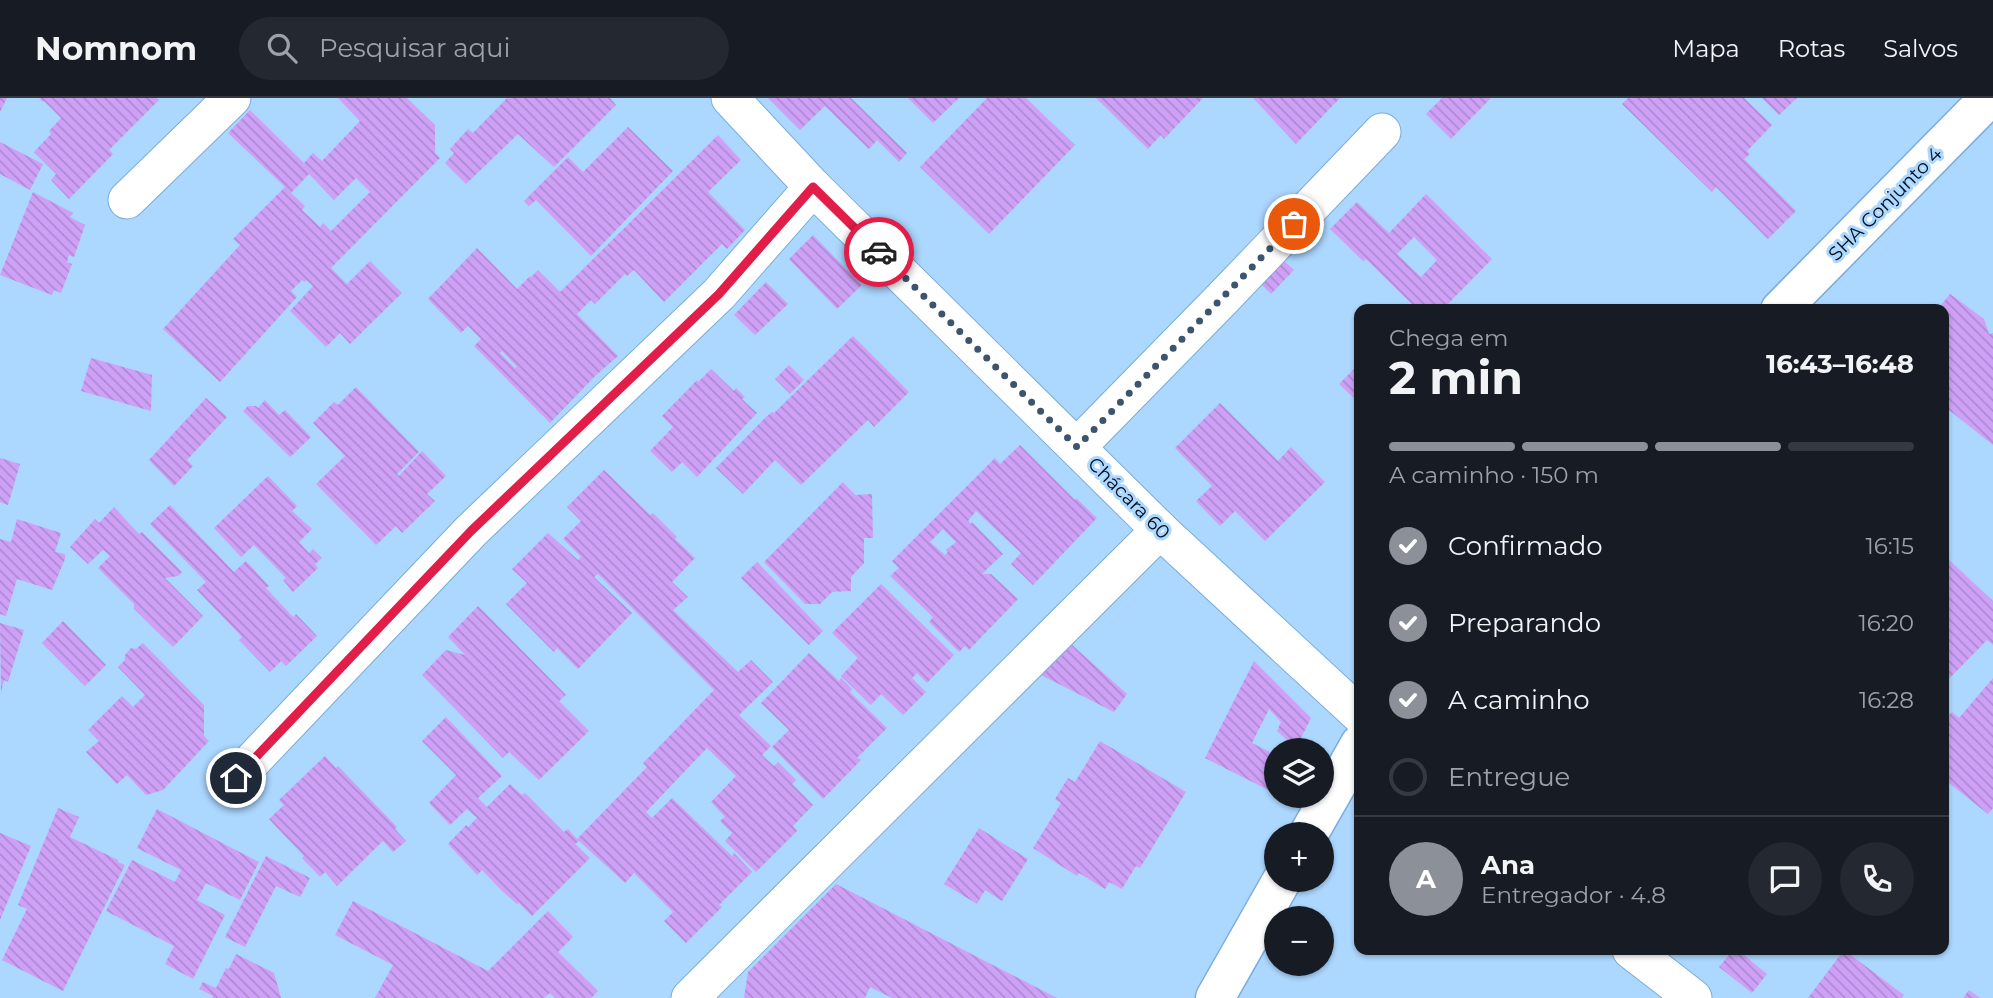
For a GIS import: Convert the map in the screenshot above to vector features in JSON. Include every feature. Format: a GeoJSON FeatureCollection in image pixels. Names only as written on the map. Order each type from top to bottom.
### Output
{"type":"FeatureCollection","features":[{"type":"Feature","properties":{"kind":"street"},"geometry":{"type":"LineString","coordinates":[[127,200],[232,98]]}},
{"type":"Feature","properties":{"kind":"street","name":"Chácara 60"},"geometry":{"type":"LineString","coordinates":[[730,98],[813,187],[1160,530],[1354,709]]}},
{"type":"Feature","properties":{"kind":"street","name":"SHA Conjunto 4"},"geometry":{"type":"LineString","coordinates":[[1786,304],[1989,98]]}},
{"type":"Feature","properties":{"kind":"street"},"geometry":{"type":"LineString","coordinates":[[1077,447],[1382,132]]}},
{"type":"Feature","properties":{"kind":"street"},"geometry":{"type":"LineString","coordinates":[[236,778],[471,531],[719,294],[813,187]]}},
{"type":"Feature","properties":{"kind":"street"},"geometry":{"type":"LineString","coordinates":[[690,998],[1160,530]]}},
{"type":"Feature","properties":{"kind":"street"},"geometry":{"type":"LineString","coordinates":[[1315,822],[1354,754]]}},
{"type":"Feature","properties":{"kind":"street"},"geometry":{"type":"LineString","coordinates":[[1214,998],[1275,892]]}},
{"type":"Feature","properties":{"kind":"street"},"geometry":{"type":"LineString","coordinates":[[1637,955],[1693,998]]}},
{"type":"Feature","properties":{"kind":"building"},"geometry":{"type":"Polygon","coordinates":[[[0,98],[7,98],[0,112],[0,98]]]}},
{"type":"Feature","properties":{"kind":"building"},"geometry":{"type":"Polygon","coordinates":[[[39,98],[159,100],[109,150],[113,154],[69,199],[51,180],[56,174],[34,152],[51,134],[49,131],[61,118],[39,98]]]}},
{"type":"Feature","properties":{"kind":"building"},"geometry":{"type":"Polygon","coordinates":[[[338,98],[407,98],[435,125],[435,153],[440,158],[331,268],[347,284],[370,261],[402,293],[350,344],[340,333],[326,347],[290,311],[313,286],[302,280],[291,291],[297,297],[220,382],[163,329],[240,245],[233,239],[285,187],[228,133],[250,110],[304,163],[313,153],[322,161],[360,121],[338,98]],[[309,174],[291,193],[305,206],[302,210],[320,227],[323,223],[331,231],[370,192],[356,178],[334,200],[309,174]]]}},
{"type":"Feature","properties":{"kind":"building"},"geometry":{"type":"Polygon","coordinates":[[[507,98],[610,98],[616,105],[554,167],[518,134],[466,184],[445,163],[454,153],[450,149],[468,129],[473,133],[507,98]]]}},
{"type":"Feature","properties":{"kind":"building"},"geometry":{"type":"Polygon","coordinates":[[[768,98],[851,98],[907,153],[899,162],[877,140],[869,149],[825,106],[800,130],[768,98]]]}},
{"type":"Feature","properties":{"kind":"building"},"geometry":{"type":"Polygon","coordinates":[[[908,98],[959,98],[933,123],[908,98]]]}},
{"type":"Feature","properties":{"kind":"building"},"geometry":{"type":"Polygon","coordinates":[[[987,98],[1026,98],[1075,145],[989,234],[920,167],[987,98]]]}},
{"type":"Feature","properties":{"kind":"building"},"geometry":{"type":"Polygon","coordinates":[[[1096,98],[1203,98],[1164,139],[1161,135],[1148,149],[1096,98]]]}},
{"type":"Feature","properties":{"kind":"building"},"geometry":{"type":"Polygon","coordinates":[[[1253,98],[1340,98],[1296,144],[1253,98]]]}},
{"type":"Feature","properties":{"kind":"building"},"geometry":{"type":"Polygon","coordinates":[[[1442,98],[1491,98],[1451,139],[1426,114],[1442,98]]]}},
{"type":"Feature","properties":{"kind":"building"},"geometry":{"type":"Polygon","coordinates":[[[1628,98],[1744,98],[1772,125],[1747,151],[1750,154],[1744,159],[1796,211],[1768,239],[1716,187],[1712,192],[1622,104],[1628,98]]]}},
{"type":"Feature","properties":{"kind":"building"},"geometry":{"type":"Polygon","coordinates":[[[1762,98],[1797,98],[1779,115],[1762,98]]]}},
{"type":"Feature","properties":{"kind":"building"},"geometry":{"type":"Polygon","coordinates":[[[628,127],[673,171],[591,256],[536,200],[529,206],[524,201],[568,157],[583,172],[628,127]]]}},
{"type":"Feature","properties":{"kind":"building"},"geometry":{"type":"Polygon","coordinates":[[[718,135],[741,160],[708,192],[745,230],[727,249],[722,244],[664,302],[634,270],[627,276],[625,274],[595,304],[591,300],[577,314],[618,356],[550,423],[474,346],[481,339],[468,326],[461,333],[428,299],[477,248],[517,289],[538,270],[560,292],[718,135]],[[502,351],[500,353],[515,368],[517,367],[502,351]]]}},
{"type":"Feature","properties":{"kind":"building"},"geometry":{"type":"Polygon","coordinates":[[[0,142],[43,164],[30,190],[0,174],[0,142]]]}},
{"type":"Feature","properties":{"kind":"building"},"geometry":{"type":"Polygon","coordinates":[[[33,192],[73,213],[70,217],[85,225],[74,257],[69,255],[67,262],[72,264],[61,293],[54,290],[52,295],[0,275],[33,192]]]}},
{"type":"Feature","properties":{"kind":"building"},"geometry":{"type":"Polygon","coordinates":[[[1426,194],[1492,259],[1448,304],[1412,304],[1366,259],[1363,261],[1330,229],[1357,202],[1389,233],[1426,194]],[[1414,237],[1397,254],[1421,277],[1437,260],[1414,237]]]}},
{"type":"Feature","properties":{"kind":"building"},"geometry":{"type":"Polygon","coordinates":[[[813,235],[862,285],[837,309],[789,259],[813,235]]]}},
{"type":"Feature","properties":{"kind":"building"},"geometry":{"type":"Polygon","coordinates":[[[1282,259],[1294,270],[1271,294],[1259,282],[1282,259]]]}},
{"type":"Feature","properties":{"kind":"building"},"geometry":{"type":"Polygon","coordinates":[[[766,282],[788,304],[755,335],[734,315],[766,282]]]}},
{"type":"Feature","properties":{"kind":"building"},"geometry":{"type":"Polygon","coordinates":[[[1950,294],[1984,319],[1989,334],[1993,333],[1993,445],[1949,410],[1949,304],[1942,304],[1950,294]]]}},
{"type":"Feature","properties":{"kind":"building"},"geometry":{"type":"Polygon","coordinates":[[[853,336],[909,392],[874,427],[868,420],[801,485],[775,460],[743,494],[716,468],[853,336]]]}},
{"type":"Feature","properties":{"kind":"building"},"geometry":{"type":"Polygon","coordinates":[[[91,358],[152,375],[151,411],[81,391],[91,358]]]}},
{"type":"Feature","properties":{"kind":"building"},"geometry":{"type":"Polygon","coordinates":[[[789,365],[804,380],[790,394],[775,379],[789,365]]]}},
{"type":"Feature","properties":{"kind":"building"},"geometry":{"type":"Polygon","coordinates":[[[711,369],[734,391],[736,388],[745,397],[742,399],[757,413],[697,477],[682,462],[672,472],[650,451],[673,427],[662,416],[711,369]]]}},
{"type":"Feature","properties":{"kind":"building"},"geometry":{"type":"Polygon","coordinates":[[[1354,369],[1354,398],[1339,384],[1354,369]]]}},
{"type":"Feature","properties":{"kind":"building"},"geometry":{"type":"Polygon","coordinates":[[[356,387],[419,452],[397,474],[399,476],[422,451],[446,476],[427,494],[435,501],[431,505],[402,533],[396,526],[376,545],[316,484],[345,456],[313,423],[334,402],[338,405],[356,387]]]}},
{"type":"Feature","properties":{"kind":"building"},"geometry":{"type":"Polygon","coordinates":[[[206,398],[227,417],[187,460],[193,466],[174,486],[149,460],[206,398]]]}},
{"type":"Feature","properties":{"kind":"building"},"geometry":{"type":"Polygon","coordinates":[[[265,400],[279,415],[285,410],[311,437],[290,457],[243,411],[248,406],[258,408],[265,400]]]}},
{"type":"Feature","properties":{"kind":"building"},"geometry":{"type":"Polygon","coordinates":[[[1220,403],[1278,461],[1291,447],[1325,482],[1265,541],[1235,511],[1220,526],[1196,501],[1212,486],[1175,448],[1220,403]]]}},
{"type":"Feature","properties":{"kind":"building"},"geometry":{"type":"Polygon","coordinates":[[[1020,445],[1097,518],[1033,585],[1011,564],[1021,553],[976,511],[968,521],[1003,554],[982,574],[991,574],[1018,599],[969,650],[965,646],[959,652],[929,622],[933,617],[890,576],[899,568],[892,561],[995,458],[1000,464],[1020,445]],[[943,529],[930,542],[945,555],[948,552],[946,550],[956,542],[943,529]]]}},
{"type":"Feature","properties":{"kind":"building"},"geometry":{"type":"Polygon","coordinates":[[[0,458],[20,464],[8,505],[0,502],[0,458]]]}},
{"type":"Feature","properties":{"kind":"building"},"geometry":{"type":"Polygon","coordinates":[[[604,470],[650,515],[653,513],[695,558],[672,582],[688,597],[673,610],[738,672],[751,660],[773,682],[739,715],[771,746],[762,755],[774,766],[778,762],[796,780],[792,784],[813,805],[793,826],[797,831],[756,872],[725,841],[732,833],[720,821],[725,817],[711,802],[736,776],[707,748],[646,812],[652,818],[672,798],[752,872],[686,943],[664,921],[673,912],[634,873],[625,883],[579,841],[575,844],[590,858],[532,916],[482,870],[477,875],[448,844],[466,825],[468,827],[477,818],[467,809],[450,825],[429,803],[456,775],[422,741],[446,717],[502,776],[478,798],[487,807],[510,784],[522,795],[525,793],[564,832],[568,829],[577,839],[647,767],[643,763],[714,690],[598,574],[594,577],[632,613],[578,669],[557,648],[554,652],[506,604],[527,583],[512,569],[548,533],[578,560],[581,557],[563,539],[581,521],[567,507],[604,470]]]}},
{"type":"Feature","properties":{"kind":"building"},"geometry":{"type":"Polygon","coordinates":[[[268,476],[297,506],[292,511],[312,529],[299,542],[309,553],[313,549],[322,558],[315,564],[318,568],[293,592],[283,580],[286,578],[254,545],[241,557],[214,528],[268,476]]]}},
{"type":"Feature","properties":{"kind":"building"},"geometry":{"type":"Polygon","coordinates":[[[843,482],[855,495],[872,494],[873,538],[864,538],[864,563],[851,577],[851,591],[832,592],[820,604],[805,604],[764,562],[843,482]]]}},
{"type":"Feature","properties":{"kind":"building"},"geometry":{"type":"Polygon","coordinates":[[[170,505],[234,572],[246,561],[293,617],[296,614],[317,636],[286,666],[281,661],[270,672],[239,640],[242,637],[197,590],[206,582],[150,524],[170,505]]]}},
{"type":"Feature","properties":{"kind":"building"},"geometry":{"type":"Polygon","coordinates":[[[114,507],[139,534],[142,532],[182,572],[178,576],[165,578],[203,616],[173,647],[134,609],[134,604],[98,568],[110,556],[103,550],[88,564],[70,547],[95,519],[99,523],[114,507]]]}},
{"type":"Feature","properties":{"kind":"building"},"geometry":{"type":"Polygon","coordinates":[[[17,519],[61,533],[55,552],[65,554],[65,559],[52,590],[17,579],[6,616],[0,614],[0,539],[11,542],[17,519]]]}},
{"type":"Feature","properties":{"kind":"building"},"geometry":{"type":"Polygon","coordinates":[[[1949,560],[1993,601],[1993,645],[1987,640],[1949,679],[1949,560]]]}},
{"type":"Feature","properties":{"kind":"building"},"geometry":{"type":"Polygon","coordinates":[[[757,562],[823,631],[809,645],[741,578],[757,562]]]}},
{"type":"Feature","properties":{"kind":"building"},"geometry":{"type":"Polygon","coordinates":[[[881,584],[954,655],[927,683],[917,673],[912,678],[926,692],[903,715],[881,694],[871,705],[841,676],[858,658],[832,633],[881,584]]]}},
{"type":"Feature","properties":{"kind":"building"},"geometry":{"type":"Polygon","coordinates":[[[478,606],[566,695],[559,701],[589,731],[539,780],[509,752],[503,758],[422,675],[446,650],[465,655],[448,637],[478,606]]]}},
{"type":"Feature","properties":{"kind":"building"},"geometry":{"type":"Polygon","coordinates":[[[63,621],[106,665],[85,686],[42,643],[63,621]]]}},
{"type":"Feature","properties":{"kind":"building"},"geometry":{"type":"Polygon","coordinates":[[[0,623],[24,630],[8,682],[4,680],[1,693],[0,623]]]}},
{"type":"Feature","properties":{"kind":"building"},"geometry":{"type":"Polygon","coordinates":[[[143,643],[204,705],[204,736],[209,741],[163,790],[146,795],[127,775],[117,784],[86,752],[99,741],[88,730],[122,696],[133,707],[145,695],[118,667],[131,648],[136,649],[143,643]]]}},
{"type":"Feature","properties":{"kind":"building"},"geometry":{"type":"Polygon","coordinates":[[[1071,644],[1127,694],[1114,712],[1041,675],[1071,644]]]}},
{"type":"Feature","properties":{"kind":"building"},"geometry":{"type":"Polygon","coordinates":[[[809,653],[839,681],[841,678],[852,689],[850,692],[887,728],[857,758],[861,760],[823,799],[772,747],[789,730],[761,703],[809,653]]]}},
{"type":"Feature","properties":{"kind":"building"},"geometry":{"type":"Polygon","coordinates":[[[1254,661],[1311,718],[1301,738],[1285,738],[1277,731],[1281,722],[1269,709],[1252,743],[1264,749],[1264,788],[1205,758],[1254,661]]]}},
{"type":"Feature","properties":{"kind":"building"},"geometry":{"type":"Polygon","coordinates":[[[1993,678],[1993,808],[1988,814],[1949,783],[1949,715],[1952,712],[1959,718],[1993,678]]]}},
{"type":"Feature","properties":{"kind":"building"},"geometry":{"type":"Polygon","coordinates":[[[1100,741],[1186,792],[1140,868],[1136,866],[1122,889],[1109,882],[1105,889],[1079,873],[1077,876],[1033,848],[1061,803],[1055,799],[1068,778],[1075,782],[1100,741]]]}},
{"type":"Feature","properties":{"kind":"building"},"geometry":{"type":"Polygon","coordinates":[[[325,756],[397,827],[395,829],[406,841],[393,852],[383,841],[337,886],[325,872],[320,877],[269,819],[284,805],[279,800],[325,756]]]}},
{"type":"Feature","properties":{"kind":"building"},"geometry":{"type":"Polygon","coordinates":[[[58,808],[79,817],[70,837],[125,865],[63,991],[2,960],[27,909],[18,905],[58,808]]]}},
{"type":"Feature","properties":{"kind":"building"},"geometry":{"type":"Polygon","coordinates":[[[157,809],[259,862],[240,900],[206,883],[197,900],[225,915],[193,979],[165,964],[174,946],[106,911],[132,860],[175,882],[181,870],[137,848],[157,809]]]}},
{"type":"Feature","properties":{"kind":"building"},"geometry":{"type":"Polygon","coordinates":[[[979,828],[1028,859],[1002,901],[985,890],[977,904],[944,884],[979,828]]]}},
{"type":"Feature","properties":{"kind":"building"},"geometry":{"type":"Polygon","coordinates":[[[0,833],[31,846],[0,920],[0,833]]]}},
{"type":"Feature","properties":{"kind":"building"},"geometry":{"type":"Polygon","coordinates":[[[266,856],[310,878],[300,897],[276,886],[245,947],[225,937],[266,856]]]}},
{"type":"Feature","properties":{"kind":"building"},"geometry":{"type":"Polygon","coordinates":[[[836,884],[1057,998],[892,998],[870,987],[865,998],[744,998],[748,972],[836,884]]]}},
{"type":"Feature","properties":{"kind":"building"},"geometry":{"type":"Polygon","coordinates":[[[353,901],[488,971],[548,911],[573,937],[558,952],[598,991],[591,998],[555,998],[550,993],[544,998],[375,998],[393,965],[335,935],[353,901]]]}},
{"type":"Feature","properties":{"kind":"building"},"geometry":{"type":"Polygon","coordinates":[[[236,954],[274,973],[281,998],[212,998],[213,996],[199,989],[203,982],[216,988],[236,954]]]}},
{"type":"Feature","properties":{"kind":"building"},"geometry":{"type":"Polygon","coordinates":[[[1729,955],[1744,955],[1767,974],[1752,993],[1719,967],[1729,955]]]}},
{"type":"Feature","properties":{"kind":"building"},"geometry":{"type":"Polygon","coordinates":[[[1840,955],[1851,955],[1904,995],[1902,998],[1808,998],[1840,955]]]}},
{"type":"Feature","properties":{"kind":"building"},"geometry":{"type":"Polygon","coordinates":[[[1969,990],[1980,998],[1963,998],[1969,990]]]}},
{"type":"Feature","properties":{"kind":"way so far"},"geometry":{"type":"LineString","coordinates":[[879,252],[1077,447],[1294,224]]}},
{"type":"Feature","properties":{"kind":"route"},"geometry":{"type":"LineString","coordinates":[[236,778],[471,531],[719,294],[813,187],[879,252]]}}]}
